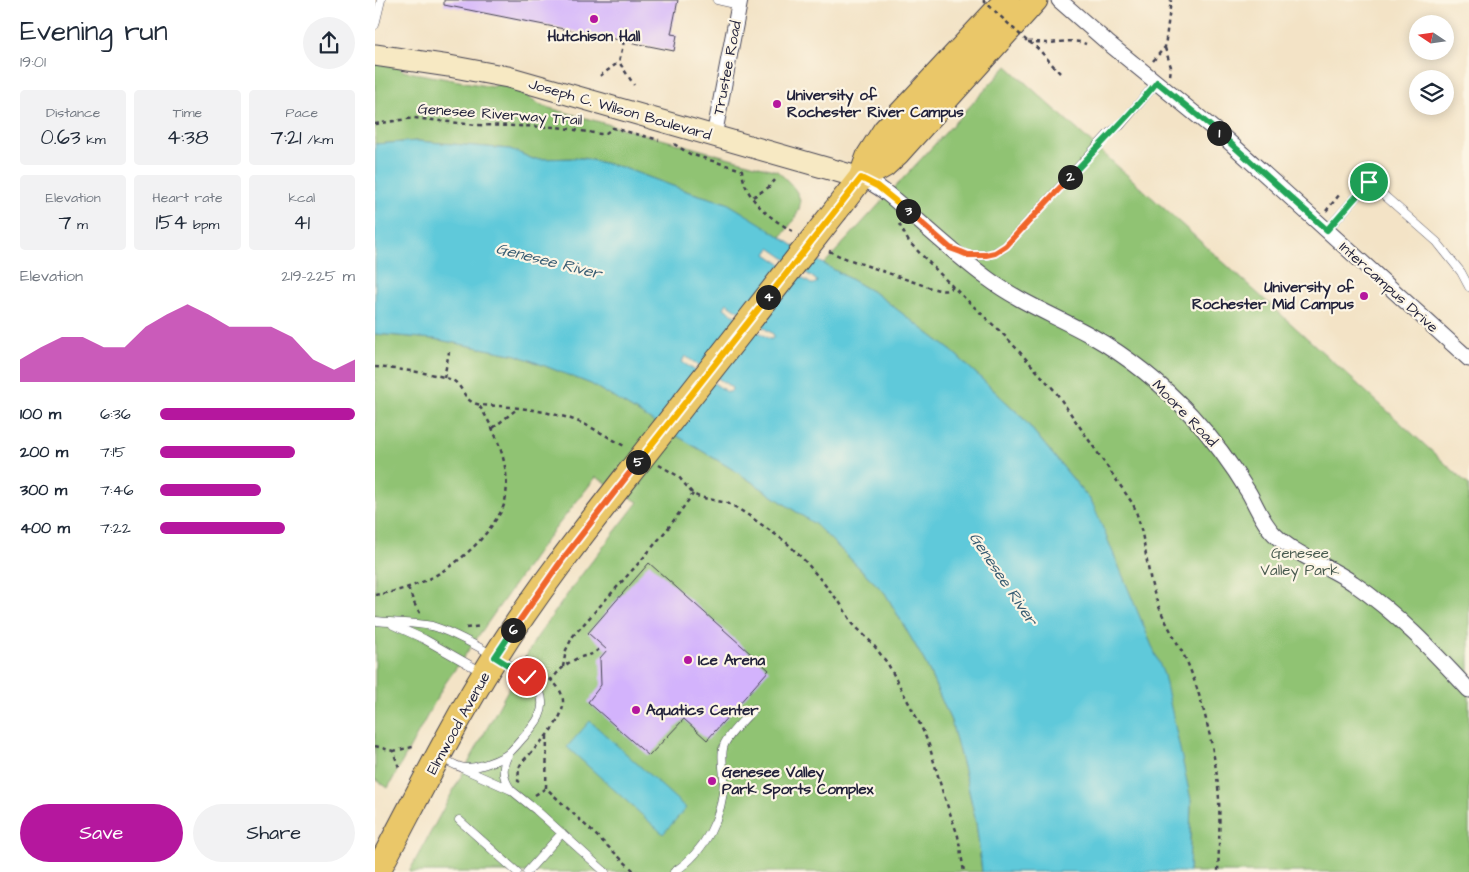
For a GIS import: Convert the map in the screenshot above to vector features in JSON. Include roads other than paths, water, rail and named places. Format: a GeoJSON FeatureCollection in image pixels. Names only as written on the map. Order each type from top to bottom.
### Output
{"type":"FeatureCollection","features":[{"type":"Feature","properties":{"kind":"main road","name":"Elmwood Avenue"},"geometry":{"type":"LineString","coordinates":[[377,872],[490,665],[547,580],[861,178],[869,156],[885,132],[1007,0]]}},
{"type":"Feature","properties":{"kind":"main road","name":"Elmwood Avenue"},"geometry":{"type":"LineString","coordinates":[[861,178],[875,171],[898,152],[1035,0]]}},
{"type":"Feature","properties":{"kind":"street","name":"Trustee Road"},"geometry":{"type":"LineString","coordinates":[[714,136],[740,2]]}},
{"type":"Feature","properties":{"kind":"street","name":"Intercampus Drive"},"geometry":{"type":"LineString","coordinates":[[1061,3],[1107,42],[1162,81],[1469,359]]}},
{"type":"Feature","properties":{"kind":"street","name":"Joseph C. Wilson Boulevard"},"geometry":{"type":"LineString","coordinates":[[375,55],[508,77],[861,178]]}},
{"type":"Feature","properties":{"kind":"street","name":"Moore Road"},"geometry":{"type":"LineString","coordinates":[[861,178],[884,190],[997,286],[1106,345],[1159,384],[1190,414],[1219,448],[1249,494],[1261,517],[1273,533],[1288,545],[1350,581],[1378,601],[1420,639],[1469,690]]}},
{"type":"Feature","properties":{"kind":"lane"},"geometry":{"type":"LineString","coordinates":[[375,25],[381,0]]}},
{"type":"Feature","properties":{"kind":"lane"},"geometry":{"type":"LineString","coordinates":[[717,0],[740,2]]}},
{"type":"Feature","properties":{"kind":"lane"},"geometry":{"type":"LineString","coordinates":[[950,248],[968,255],[978,256],[1001,250],[1111,132],[1120,126],[1162,81]]}},
{"type":"Feature","properties":{"kind":"lane"},"geometry":{"type":"LineString","coordinates":[[1327,230],[1369,182],[1437,242],[1461,272],[1468,285]]}},
{"type":"Feature","properties":{"kind":"lane"},"geometry":{"type":"LineString","coordinates":[[375,621],[432,626],[471,643],[490,665]]}},
{"type":"Feature","properties":{"kind":"lane"},"geometry":{"type":"LineString","coordinates":[[384,622],[490,665],[527,677],[539,690],[542,705],[541,714],[537,722],[506,758],[503,769],[505,780],[511,790]]}},
{"type":"Feature","properties":{"kind":"lane"},"geometry":{"type":"LineString","coordinates":[[674,872],[688,862],[711,832],[718,814],[724,786],[723,756],[725,745],[754,709]]}},
{"type":"Feature","properties":{"kind":"lane"},"geometry":{"type":"LineString","coordinates":[[462,768],[496,760],[512,750]]}},
{"type":"Feature","properties":{"kind":"lane"},"geometry":{"type":"LineString","coordinates":[[439,756],[511,790],[533,806],[605,872]]}},
{"type":"Feature","properties":{"kind":"lane"},"geometry":{"type":"LineString","coordinates":[[459,820],[517,872]]}},
{"type":"Feature","properties":{"kind":"lane"},"geometry":{"type":"LineString","coordinates":[[527,872],[562,833]]}},
{"type":"Feature","properties":{"kind":"water","name":"Genesee River"},"geometry":{"type":"Polygon","coordinates":[[[418,141],[510,149],[533,159],[582,158],[621,167],[689,192],[727,203],[803,252],[878,295],[953,352],[1021,416],[1092,502],[1164,675],[1191,800],[1189,872],[982,872],[976,822],[951,721],[925,662],[885,593],[816,525],[737,472],[591,384],[517,355],[434,339],[375,334],[375,144],[418,141]],[[770,248],[766,254],[811,284],[817,282],[815,279],[770,248]],[[727,303],[724,308],[769,339],[772,339],[774,336],[727,303]],[[685,356],[682,362],[727,392],[732,390],[731,387],[685,356]]]}},
{"type":"Feature","properties":{"kind":"water"},"geometry":{"type":"Polygon","coordinates":[[[590,721],[686,808],[663,834],[567,747],[590,721]]]}},
{"type":"Feature","properties":{"kind":"place","name":"Hutchison Hall"},"geometry":{"type":"Point","coordinates":[594,19]}},
{"type":"Feature","properties":{"kind":"place","name":"University of Rochester River Campus"},"geometry":{"type":"Point","coordinates":[777,104]}},
{"type":"Feature","properties":{"kind":"place","name":"University of Rochester Mid Campus"},"geometry":{"type":"Point","coordinates":[1364,296]}},
{"type":"Feature","properties":{"kind":"place","name":"Ice Arena"},"geometry":{"type":"Point","coordinates":[688,660]}},
{"type":"Feature","properties":{"kind":"place","name":"Aquatics Center"},"geometry":{"type":"Point","coordinates":[636,710]}},
{"type":"Feature","properties":{"kind":"place","name":"Genesee Valley Park Sports Complex"},"geometry":{"type":"Point","coordinates":[712,781]}},
{"type":"Feature","properties":{"kind":"park label","name":"Genesee Valley Park"},"geometry":{"type":"Point","coordinates":[1300,562]}}]}
